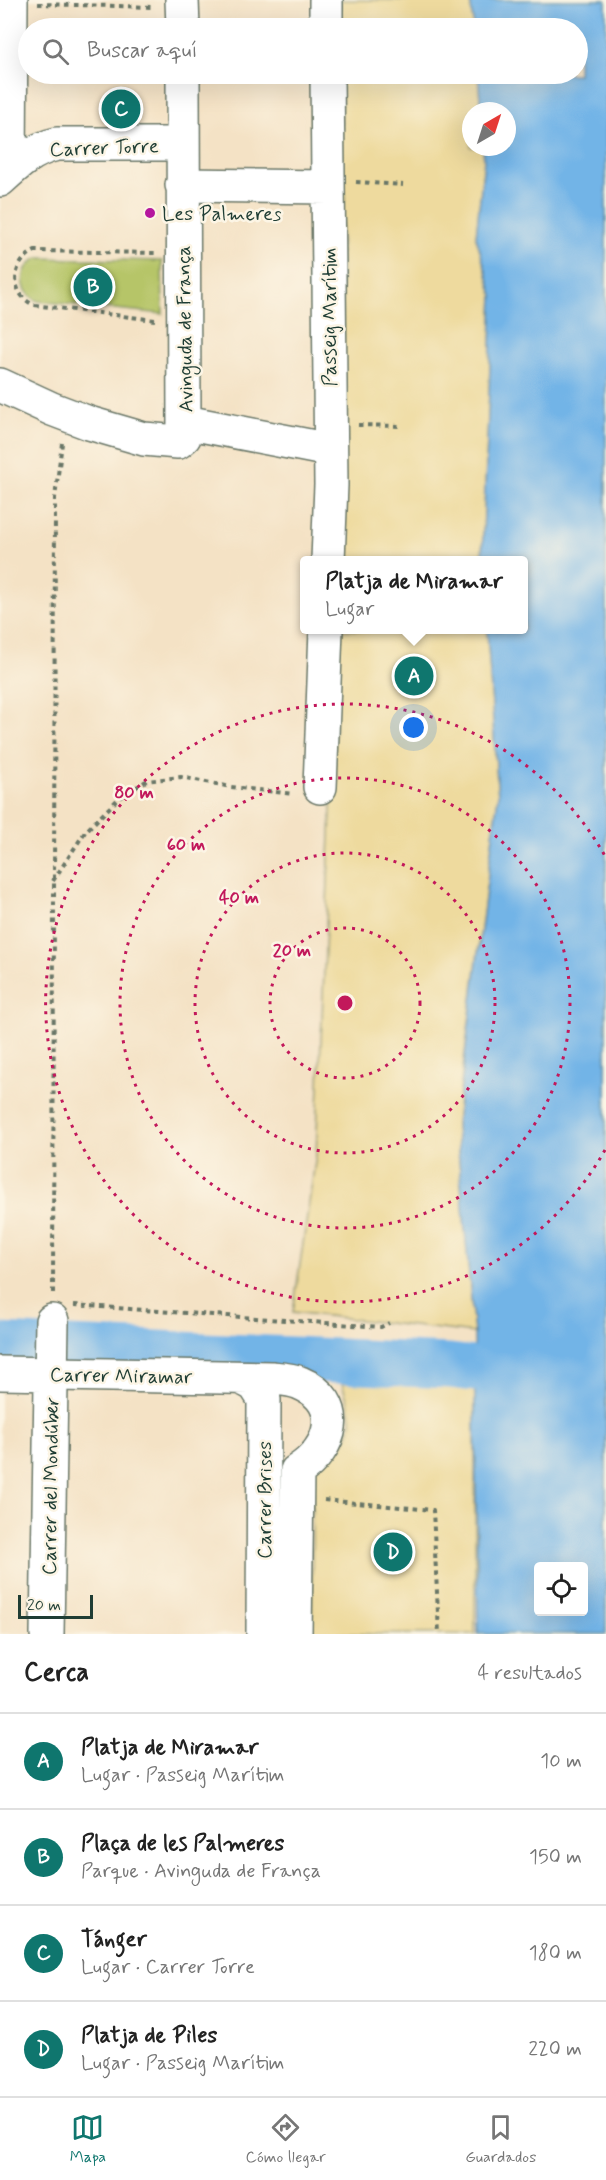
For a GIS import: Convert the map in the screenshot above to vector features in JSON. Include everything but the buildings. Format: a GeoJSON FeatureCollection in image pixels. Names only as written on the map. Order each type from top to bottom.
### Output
{"type":"FeatureCollection","features":[{"type":"Feature","properties":{"kind":"street"},"geometry":{"type":"LineString","coordinates":[[326,0],[326,18]]}},
{"type":"Feature","properties":{"kind":"street"},"geometry":{"type":"LineString","coordinates":[[5,175],[5,89],[10,1]]}},
{"type":"Feature","properties":{"kind":"street","name":"Avinguda de França"},"geometry":{"type":"LineString","coordinates":[[183,84],[184,430]]}},
{"type":"Feature","properties":{"kind":"street","name":"Passeig Marítim"},"geometry":{"type":"LineString","coordinates":[[327,84],[330,437],[328,556]]}},
{"type":"Feature","properties":{"kind":"street","name":"Carrer Torre"},"geometry":{"type":"LineString","coordinates":[[5,175],[36,151],[57,144],[183,144]]}},
{"type":"Feature","properties":{"kind":"street"},"geometry":{"type":"LineString","coordinates":[[182,185],[328,184]]}},
{"type":"Feature","properties":{"kind":"street"},"geometry":{"type":"LineString","coordinates":[[0,385],[52,410],[144,439],[169,443],[178,442],[184,430],[330,437]]}},
{"type":"Feature","properties":{"kind":"street"},"geometry":{"type":"LineString","coordinates":[[320,787],[326,634]]}},
{"type":"Feature","properties":{"kind":"street","name":"Carrer del Mondúber"},"geometry":{"type":"LineString","coordinates":[[47,1634],[52,1312]]}},
{"type":"Feature","properties":{"kind":"street","name":"Carrer Miramar"},"geometry":{"type":"LineString","coordinates":[[0,1373],[242,1378]]}},
{"type":"Feature","properties":{"kind":"street"},"geometry":{"type":"LineString","coordinates":[[242,1378],[271,1378],[298,1382],[318,1394],[328,1408],[330,1430],[323,1446],[310,1463],[297,1471],[295,1634]]}},
{"type":"Feature","properties":{"kind":"street","name":"Carrer Brises"},"geometry":{"type":"LineString","coordinates":[[242,1378],[255,1385],[264,1399],[263,1634]]}},
{"type":"Feature","properties":{"kind":"path"},"geometry":{"type":"LineString","coordinates":[[10,1],[182,12]]}},
{"type":"Feature","properties":{"kind":"path"},"geometry":{"type":"LineString","coordinates":[[328,184],[403,185]]}},
{"type":"Feature","properties":{"kind":"path"},"geometry":{"type":"LineString","coordinates":[[183,253],[35,251],[22,260],[17,271],[17,291],[23,300],[34,305],[184,324]]}},
{"type":"Feature","properties":{"kind":"path"},"geometry":{"type":"LineString","coordinates":[[71,416],[61,448],[55,498],[52,1312],[381,1327],[389,1323]]}},
{"type":"Feature","properties":{"kind":"path"},"geometry":{"type":"LineString","coordinates":[[330,437],[400,426]]}},
{"type":"Feature","properties":{"kind":"path"},"geometry":{"type":"LineString","coordinates":[[52,881],[85,832],[118,799],[146,781],[181,777],[231,787],[310,796],[320,787]]}},
{"type":"Feature","properties":{"kind":"path"},"geometry":{"type":"LineString","coordinates":[[297,1497],[433,1510],[440,1634]]}},
{"type":"Feature","properties":{"kind":"green space"},"geometry":{"type":"Polygon","coordinates":[[[38,258],[162,261],[163,314],[38,301],[31,297],[23,280],[27,268],[38,258]]]}},
{"type":"Feature","properties":{"kind":"sand"},"geometry":{"type":"Polygon","coordinates":[[[340,0],[470,0],[473,18],[340,18],[340,0]]]}},
{"type":"Feature","properties":{"kind":"sand"},"geometry":{"type":"Polygon","coordinates":[[[341,84],[479,84],[480,102],[462,102],[462,156],[484,156],[476,237],[493,295],[482,556],[342,556],[341,84]]]}},
{"type":"Feature","properties":{"kind":"sand"},"geometry":{"type":"Polygon","coordinates":[[[339,634],[487,634],[498,796],[456,1122],[474,1333],[293,1312],[316,1155],[339,634]]]}},
{"type":"Feature","properties":{"kind":"sand"},"geometry":{"type":"Polygon","coordinates":[[[342,1383],[475,1384],[475,1634],[312,1634],[312,1470],[338,1450],[350,1429],[351,1416],[342,1383]]]}},
{"type":"Feature","properties":{"kind":"water"},"geometry":{"type":"Polygon","coordinates":[[[470,0],[606,0],[606,1634],[478,1634],[474,1333],[456,1127],[498,796],[487,634],[528,634],[528,556],[482,556],[493,295],[476,237],[484,156],[516,156],[516,102],[480,102],[479,84],[588,84],[588,18],[473,18],[470,0]]]}},
{"type":"Feature","properties":{"kind":"waterway"},"geometry":{"type":"LineString","coordinates":[[0,1346],[450,1366],[474,1369]]}},
{"type":"Feature","properties":{"kind":"place","name":"Tánger"},"geometry":{"type":"Point","coordinates":[121,109]}},
{"type":"Feature","properties":{"kind":"place","name":"Les Palmeres"},"geometry":{"type":"Point","coordinates":[150,213]}},
{"type":"Feature","properties":{"kind":"place","name":"Plaça de les Palmeres"},"geometry":{"type":"Point","coordinates":[93,287]}},
{"type":"Feature","properties":{"kind":"place","name":"Platja de Miramar"},"geometry":{"type":"Point","coordinates":[414,676]}},
{"type":"Feature","properties":{"kind":"place","name":"Platja de Piles"},"geometry":{"type":"Point","coordinates":[393,1552]}}]}
